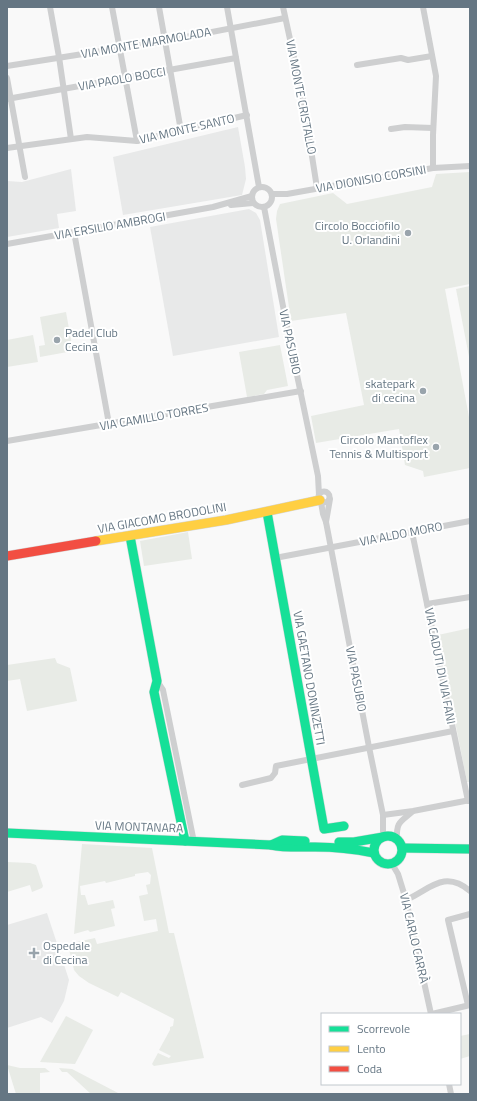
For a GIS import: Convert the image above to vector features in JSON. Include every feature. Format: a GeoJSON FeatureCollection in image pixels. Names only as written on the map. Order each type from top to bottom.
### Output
{"type":"FeatureCollection","features":[{"type":"Feature","properties":{"kind":"street"},"geometry":{"type":"LineString","coordinates":[[50,7],[59,57],[70,139]]}},
{"type":"Feature","properties":{"kind":"street"},"geometry":{"type":"LineString","coordinates":[[112,7],[137,141]]}},
{"type":"Feature","properties":{"kind":"street"},"geometry":{"type":"LineString","coordinates":[[159,7],[181,131]]}},
{"type":"Feature","properties":{"kind":"street"},"geometry":{"type":"LineString","coordinates":[[227,7],[259,187]]}},
{"type":"Feature","properties":{"kind":"street","name":"VIA MONTE CRISTALLO"},"geometry":{"type":"LineString","coordinates":[[283,7],[303,99],[317,188]]}},
{"type":"Feature","properties":{"kind":"street"},"geometry":{"type":"LineString","coordinates":[[424,7],[436,76],[433,128],[433,168]]}},
{"type":"Feature","properties":{"kind":"street","name":"VIA MONTE MARMOLADA"},"geometry":{"type":"LineString","coordinates":[[7,66],[165,41],[285,18]]}},
{"type":"Feature","properties":{"kind":"street"},"geometry":{"type":"LineString","coordinates":[[358,65],[401,58],[408,60],[432,56]]}},
{"type":"Feature","properties":{"kind":"street","name":"VIA PAOLO BOCCI"},"geometry":{"type":"LineString","coordinates":[[8,99],[236,58]]}},
{"type":"Feature","properties":{"kind":"street"},"geometry":{"type":"LineString","coordinates":[[7,78],[8,99],[25,177]]}},
{"type":"Feature","properties":{"kind":"street","name":"VIA MONTE SANTO"},"geometry":{"type":"LineString","coordinates":[[7,148],[87,137],[137,141],[247,115]]}},
{"type":"Feature","properties":{"kind":"street"},"geometry":{"type":"LineString","coordinates":[[391,129],[406,127],[433,128]]}},
{"type":"Feature","properties":{"kind":"street","name":"VIA DIONISIO CORSINI"},"geometry":{"type":"LineString","coordinates":[[272,194],[288,194],[433,168],[470,166]]}},
{"type":"Feature","properties":{"kind":"street"},"geometry":{"type":"LineString","coordinates":[[259,187],[264,187],[272,194],[272,200],[269,205],[260,208],[254,203],[252,196],[259,187]]}},
{"type":"Feature","properties":{"kind":"street","name":"VIA ERSILIO AMBROGI"},"geometry":{"type":"LineString","coordinates":[[214,207],[252,196]]}},
{"type":"Feature","properties":{"kind":"street","name":"VIA ERSILIO AMBROGI"},"geometry":{"type":"LineString","coordinates":[[7,244],[214,207],[254,203]]}},
{"type":"Feature","properties":{"kind":"street","name":"VIA PASUBIO"},"geometry":{"type":"LineString","coordinates":[[264,207],[318,476],[320,499],[331,547],[383,815],[383,837]]}},
{"type":"Feature","properties":{"kind":"street"},"geometry":{"type":"LineString","coordinates":[[74,232],[109,424]]}},
{"type":"Feature","properties":{"kind":"street","name":"VIA CAMILLO TORRES"},"geometry":{"type":"LineString","coordinates":[[7,441],[300,391]]}},
{"type":"Feature","properties":{"kind":"street","name":"VIA PASUBIO"},"geometry":{"type":"LineString","coordinates":[[318,476],[330,495],[326,522]]}},
{"type":"Feature","properties":{"kind":"street"},"geometry":{"type":"LineString","coordinates":[[328,492],[324,491],[320,499],[326,503],[330,499]]}},
{"type":"Feature","properties":{"kind":"street","name":"VIA GIACOMO BRODOLINI"},"geometry":{"type":"LineString","coordinates":[[7,556],[267,512],[310,503],[320,499]]}},
{"type":"Feature","properties":{"kind":"street","name":"VIA GAETANO DONINZETTI"},"geometry":{"type":"LineString","coordinates":[[267,512],[324,829],[344,826]]}},
{"type":"Feature","properties":{"kind":"street","name":"VIA ALDO MORO"},"geometry":{"type":"LineString","coordinates":[[275,558],[470,522]]}},
{"type":"Feature","properties":{"kind":"street","name":"VIA CADUTI DI VIA FANI"},"geometry":{"type":"LineString","coordinates":[[412,532],[453,731],[469,800]]}},
{"type":"Feature","properties":{"kind":"street"},"geometry":{"type":"LineString","coordinates":[[130,536],[157,681],[163,690],[194,842]]}},
{"type":"Feature","properties":{"kind":"street"},"geometry":{"type":"LineString","coordinates":[[427,604],[470,597]]}},
{"type":"Feature","properties":{"kind":"street"},"geometry":{"type":"LineString","coordinates":[[157,681],[154,692],[185,841]]}},
{"type":"Feature","properties":{"kind":"street"},"geometry":{"type":"LineString","coordinates":[[242,784],[271,778],[275,773],[276,766],[453,731]]}},
{"type":"Feature","properties":{"kind":"street"},"geometry":{"type":"LineString","coordinates":[[383,815],[413,811],[469,800]]}},
{"type":"Feature","properties":{"kind":"street"},"geometry":{"type":"LineString","coordinates":[[397,840],[392,837],[383,837],[380,839],[375,845],[374,853],[376,857],[383,863],[392,864],[401,856],[402,848],[397,840],[396,829],[400,822],[413,811]]}},
{"type":"Feature","properties":{"kind":"street","name":"VIA MONTANARA"},"geometry":{"type":"LineString","coordinates":[[7,833],[194,842],[271,844],[280,847],[348,848],[374,853]]}},
{"type":"Feature","properties":{"kind":"street","name":"VIA MONTANARA"},"geometry":{"type":"LineString","coordinates":[[271,844],[282,840],[354,842],[383,837]]}},
{"type":"Feature","properties":{"kind":"street"},"geometry":{"type":"LineString","coordinates":[[402,848],[470,849]]}},
{"type":"Feature","properties":{"kind":"street","name":"VIA CARLO CARRÀ"},"geometry":{"type":"LineString","coordinates":[[392,864],[398,874],[406,900],[432,1013]]}},
{"type":"Feature","properties":{"kind":"street"},"geometry":{"type":"LineString","coordinates":[[406,900],[435,883],[447,882],[457,884],[470,891]]}},
{"type":"Feature","properties":{"kind":"street"},"geometry":{"type":"LineString","coordinates":[[436,1013],[469,1005],[448,920],[470,914]]}},
{"type":"Feature","properties":{"kind":"shaded area"},"geometry":{"type":"Polygon","coordinates":[[[238,127],[246,179],[242,195],[123,215],[113,157],[238,127]]]}},
{"type":"Feature","properties":{"kind":"shaded area"},"geometry":{"type":"Polygon","coordinates":[[[71,169],[76,211],[57,214],[59,228],[7,237],[7,181],[22,182],[71,169]]]}},
{"type":"Feature","properties":{"kind":"shaded area"},"geometry":{"type":"Polygon","coordinates":[[[470,172],[470,284],[445,289],[470,417],[470,468],[424,477],[423,471],[405,465],[399,429],[316,443],[311,416],[364,405],[346,313],[291,321],[276,219],[280,204],[333,193],[347,204],[432,187],[436,174],[470,172]]]}},
{"type":"Feature","properties":{"kind":"shaded area"},"geometry":{"type":"Polygon","coordinates":[[[249,209],[256,213],[260,220],[279,337],[173,356],[150,227],[249,209]]]}},
{"type":"Feature","properties":{"kind":"shaded area"},"geometry":{"type":"Polygon","coordinates":[[[470,286],[470,362],[456,289],[470,286]]]}},
{"type":"Feature","properties":{"kind":"shaded area","name":"Padel Club Cecina"},"geometry":{"type":"Polygon","coordinates":[[[66,312],[73,351],[40,357],[39,346],[45,345],[40,317],[66,312]]]}},
{"type":"Feature","properties":{"kind":"shaded area"},"geometry":{"type":"Polygon","coordinates":[[[33,335],[38,362],[7,367],[7,340],[33,335]]]}},
{"type":"Feature","properties":{"kind":"shaded area"},"geometry":{"type":"Polygon","coordinates":[[[280,345],[288,386],[267,390],[264,394],[247,397],[239,352],[280,345]]]}},
{"type":"Feature","properties":{"kind":"shaded area"},"geometry":{"type":"Polygon","coordinates":[[[188,532],[192,559],[144,566],[140,541],[188,532]]]}},
{"type":"Feature","properties":{"kind":"shaded area"},"geometry":{"type":"Polygon","coordinates":[[[470,628],[470,782],[467,782],[438,635],[470,628]]]}},
{"type":"Feature","properties":{"kind":"shaded area"},"geometry":{"type":"Polygon","coordinates":[[[55,658],[57,663],[70,668],[77,701],[27,711],[20,679],[7,681],[7,665],[55,658]]]}},
{"type":"Feature","properties":{"kind":"shaded area"},"geometry":{"type":"Polygon","coordinates":[[[82,844],[152,848],[169,933],[174,933],[204,1058],[154,1066],[152,1064],[158,1053],[169,1058],[171,1056],[159,1050],[170,1030],[170,1027],[173,1026],[174,1019],[121,992],[118,997],[89,983],[79,976],[74,970],[68,944],[95,938],[97,944],[158,931],[156,919],[144,921],[139,896],[148,894],[146,885],[150,884],[151,875],[148,872],[135,874],[135,876],[106,883],[105,881],[80,886],[81,895],[85,895],[88,905],[113,900],[115,908],[111,909],[115,926],[90,932],[88,930],[74,934],[82,844]]]}},
{"type":"Feature","properties":{"kind":"shaded area"},"geometry":{"type":"Polygon","coordinates":[[[7,862],[30,863],[36,865],[43,886],[42,888],[32,892],[30,885],[7,892],[7,862]]]}},
{"type":"Feature","properties":{"kind":"shaded area","name":"Ospedale di Cecina"},"geometry":{"type":"Polygon","coordinates":[[[47,913],[69,980],[64,1001],[52,1023],[41,1017],[7,1028],[7,925],[47,913]]]}},
{"type":"Feature","properties":{"kind":"shaded area"},"geometry":{"type":"Polygon","coordinates":[[[66,1016],[93,1030],[75,1064],[40,1062],[66,1016]]]}},
{"type":"Feature","properties":{"kind":"shaded area"},"geometry":{"type":"Polygon","coordinates":[[[470,1034],[470,1056],[461,1059],[461,1036],[470,1034]]]}},
{"type":"Feature","properties":{"kind":"shaded area"},"geometry":{"type":"Polygon","coordinates":[[[7,1065],[20,1068],[45,1068],[50,1072],[40,1073],[40,1094],[16,1094],[7,1065]]]}},
{"type":"Feature","properties":{"kind":"shaded area"},"geometry":{"type":"Polygon","coordinates":[[[59,1068],[72,1069],[120,1094],[91,1094],[67,1072],[62,1072],[59,1068]]]}},
{"type":"Feature","properties":{"kind":"traffic: fast"},"geometry":{"type":"LineString","coordinates":[[267,512],[324,829],[344,826]]}},
{"type":"Feature","properties":{"kind":"traffic: fast"},"geometry":{"type":"LineString","coordinates":[[130,536],[157,681],[154,692],[185,841]]}},
{"type":"Feature","properties":{"kind":"traffic: fast"},"geometry":{"type":"LineString","coordinates":[[7,833],[287,847],[330,847],[374,853]]}},
{"type":"Feature","properties":{"kind":"traffic: fast"},"geometry":{"type":"LineString","coordinates":[[388,836],[398,840],[402,850],[398,860],[388,864],[378,860],[374,850],[378,840],[388,836]]}},
{"type":"Feature","properties":{"kind":"traffic: fast"},"geometry":{"type":"LineString","coordinates":[[339,842],[354,842],[383,837]]}},
{"type":"Feature","properties":{"kind":"traffic: fast"},"geometry":{"type":"LineString","coordinates":[[271,845],[282,840],[305,841]]}},
{"type":"Feature","properties":{"kind":"traffic: fast"},"geometry":{"type":"LineString","coordinates":[[402,848],[470,849]]}},
{"type":"Feature","properties":{"kind":"traffic: slow"},"geometry":{"type":"LineString","coordinates":[[96,541],[226,520],[320,500]]}},
{"type":"Feature","properties":{"kind":"traffic: jam"},"geometry":{"type":"LineString","coordinates":[[7,556],[96,541]]}},
{"type":"Feature","properties":{"kind":"place","name":"Circolo Bocciofilo U. Orlandini"},"geometry":{"type":"Point","coordinates":[408,233]}},
{"type":"Feature","properties":{"kind":"place","name":"Padel Club Cecina"},"geometry":{"type":"Point","coordinates":[57,340]}},
{"type":"Feature","properties":{"kind":"place","name":"skatepark di cecina"},"geometry":{"type":"Point","coordinates":[423,391]}},
{"type":"Feature","properties":{"kind":"place","name":"Circolo Mantoflex Tennis & Multisport"},"geometry":{"type":"Point","coordinates":[436,447]}},
{"type":"Feature","properties":{"kind":"place","name":"Ospedale di Cecina"},"geometry":{"type":"Point","coordinates":[34,953]}}]}
